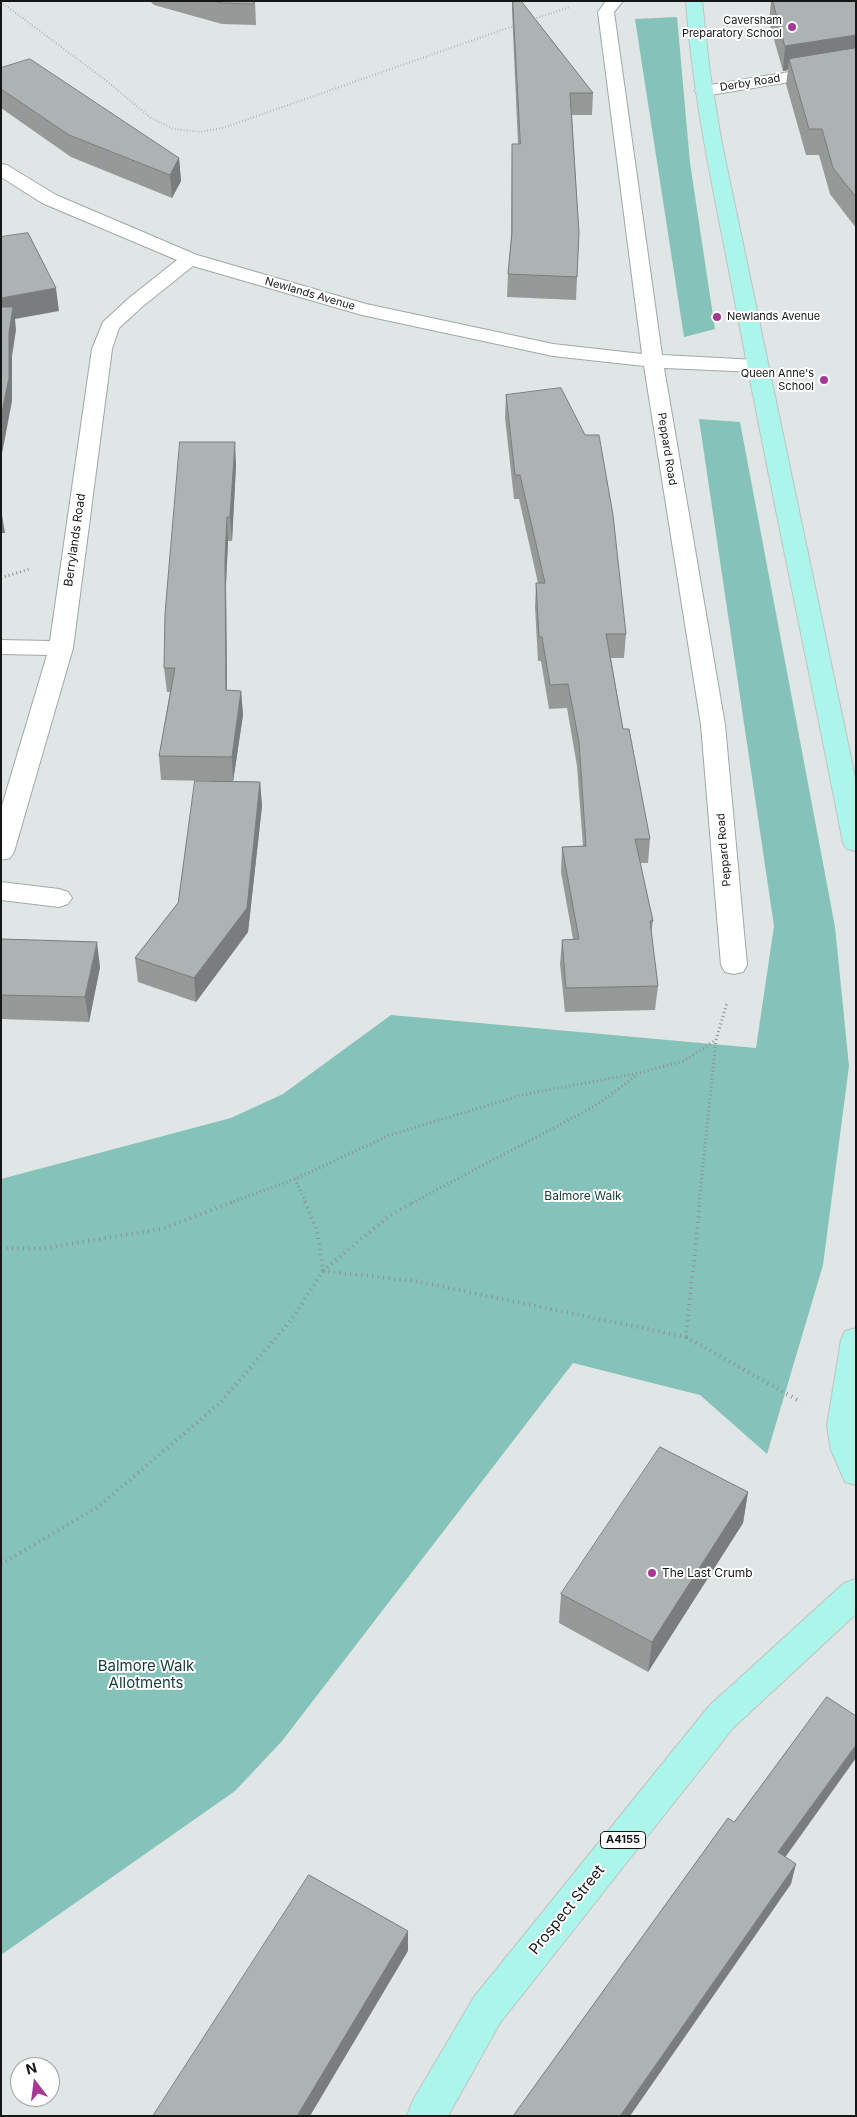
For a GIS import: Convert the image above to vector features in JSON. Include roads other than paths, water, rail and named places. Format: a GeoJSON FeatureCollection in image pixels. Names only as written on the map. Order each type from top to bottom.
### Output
{"type":"FeatureCollection","features":[{"type":"Feature","properties":{"kind":"main road"},"geometry":{"type":"LineString","coordinates":[[694,1],[696,39],[704,91],[757,366],[856,843]]}},
{"type":"Feature","properties":{"kind":"main road"},"geometry":{"type":"LineString","coordinates":[[856,1340],[843,1426],[847,1450],[856,1472]]}},
{"type":"Feature","properties":{"kind":"main road","name":"Prospect Street"},"geometry":{"type":"LineString","coordinates":[[426,2116],[487,2010],[720,1717],[856,1593]]}},
{"type":"Feature","properties":{"kind":"street","name":"Peppard Road"},"geometry":{"type":"LineString","coordinates":[[615,1],[606,12],[653,361],[713,725],[734,965]]}},
{"type":"Feature","properties":{"kind":"street","name":"Derby Road"},"geometry":{"type":"LineString","coordinates":[[704,91],[856,66]]}},
{"type":"Feature","properties":{"kind":"street","name":"Newlands Avenue"},"geometry":{"type":"LineString","coordinates":[[1,170],[50,199],[190,260],[372,311],[553,350],[653,361],[757,366]]}},
{"type":"Feature","properties":{"kind":"street","name":"Berrylands Road"},"geometry":{"type":"LineString","coordinates":[[1,852],[61,648],[102,349],[110,326],[136,302],[190,260]]}},
{"type":"Feature","properties":{"kind":"street"},"geometry":{"type":"LineString","coordinates":[[1,647],[61,648]]}},
{"type":"Feature","properties":{"kind":"street"},"geometry":{"type":"LineString","coordinates":[[1,891],[59,898]]}},
{"type":"Feature","properties":{"kind":"place","name":"Caversham Preparatory School"},"geometry":{"type":"Point","coordinates":[792,27]}},
{"type":"Feature","properties":{"kind":"place","name":"Newlands Avenue"},"geometry":{"type":"Point","coordinates":[717,317]}},
{"type":"Feature","properties":{"kind":"place","name":"Queen Anne's School"},"geometry":{"type":"Point","coordinates":[824,380]}},
{"type":"Feature","properties":{"kind":"place","name":"The Last Crumb"},"geometry":{"type":"Point","coordinates":[652,1573]}},
{"type":"Feature","properties":{"kind":"park label","name":"Balmore Walk"},"geometry":{"type":"Point","coordinates":[583,1196]}},
{"type":"Feature","properties":{"kind":"park label","name":"Balmore Walk Allotments"},"geometry":{"type":"Point","coordinates":[146,1674]}}]}
